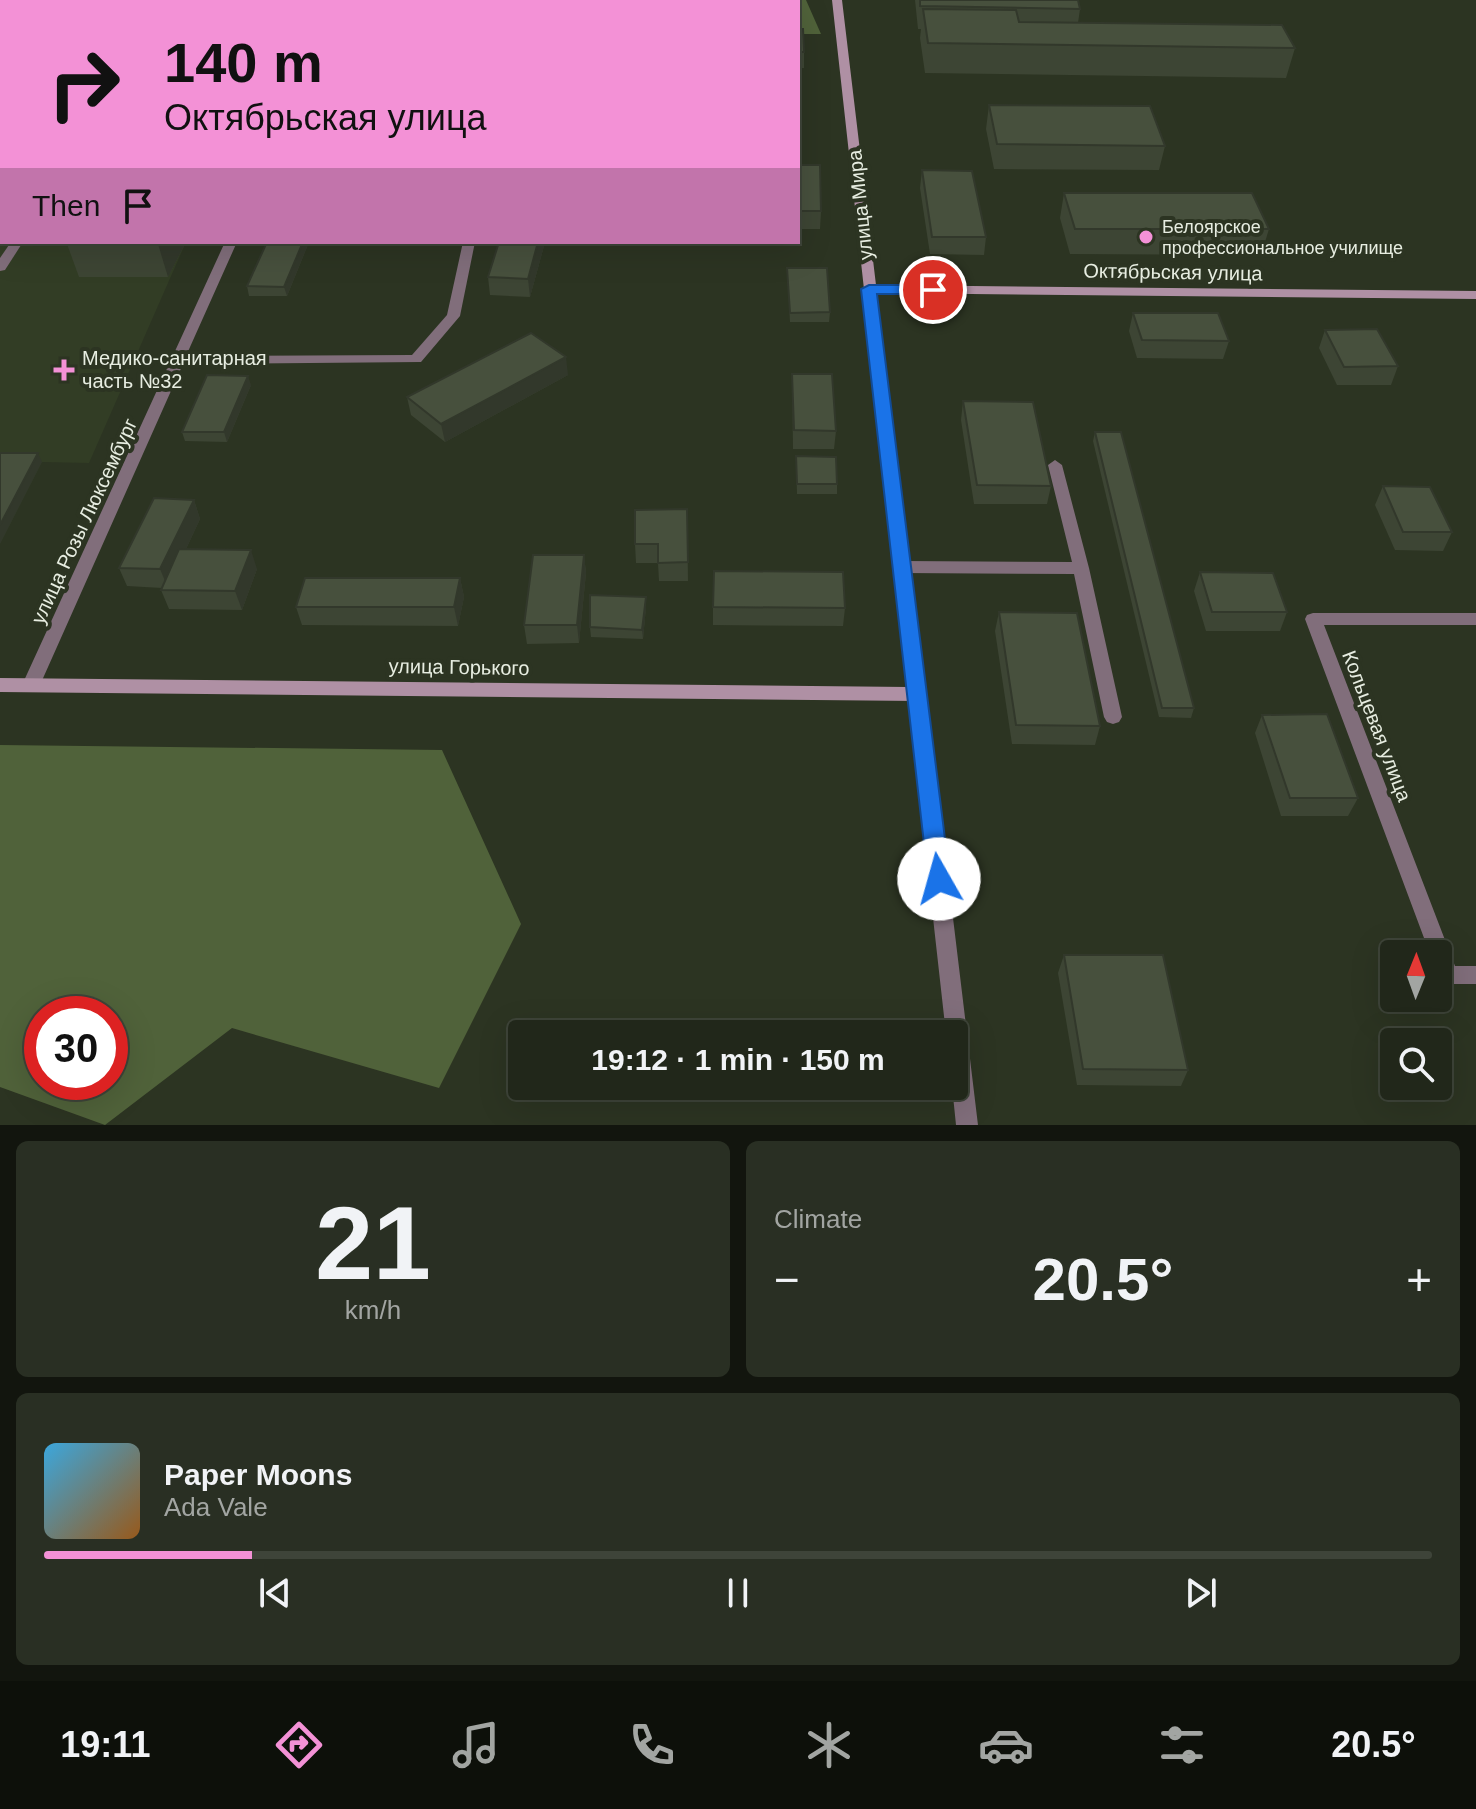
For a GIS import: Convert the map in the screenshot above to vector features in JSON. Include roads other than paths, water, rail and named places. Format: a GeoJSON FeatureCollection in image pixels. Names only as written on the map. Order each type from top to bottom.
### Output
{"type":"FeatureCollection","features":[{"type":"Feature","properties":{"kind":"street","name":"улица Мира"},"geometry":{"type":"LineString","coordinates":[[837,0],[967,1125]]}},
{"type":"Feature","properties":{"kind":"street","name":"улица Розы Люксембург"},"geometry":{"type":"LineString","coordinates":[[31,685],[181,360],[230,244]]}},
{"type":"Feature","properties":{"kind":"street"},"geometry":{"type":"LineString","coordinates":[[181,360],[416,359],[453,316],[469,244]]}},
{"type":"Feature","properties":{"kind":"street"},"geometry":{"type":"LineString","coordinates":[[0,267],[10,247]]}},
{"type":"Feature","properties":{"kind":"street","name":"Октябрьская улица"},"geometry":{"type":"LineString","coordinates":[[869,289],[1476,295]]}},
{"type":"Feature","properties":{"kind":"street"},"geometry":{"type":"LineString","coordinates":[[1055,465],[1113,717]]}},
{"type":"Feature","properties":{"kind":"street"},"geometry":{"type":"LineString","coordinates":[[902,567],[1081,568]]}},
{"type":"Feature","properties":{"kind":"street","name":"Кольцевая улица"},"geometry":{"type":"LineString","coordinates":[[1476,619],[1313,619],[1448,975],[1476,975]]}},
{"type":"Feature","properties":{"kind":"street","name":"улица Горького"},"geometry":{"type":"LineString","coordinates":[[0,685],[917,694]]}},
{"type":"Feature","properties":{"kind":"place","name":"Белоярское профессиональное училище"},"geometry":{"type":"Point","coordinates":[1146,237]}},
{"type":"Feature","properties":{"kind":"place","name":"Медико-санитарная часть №32"},"geometry":{"type":"Point","coordinates":[64,370]}}]}
